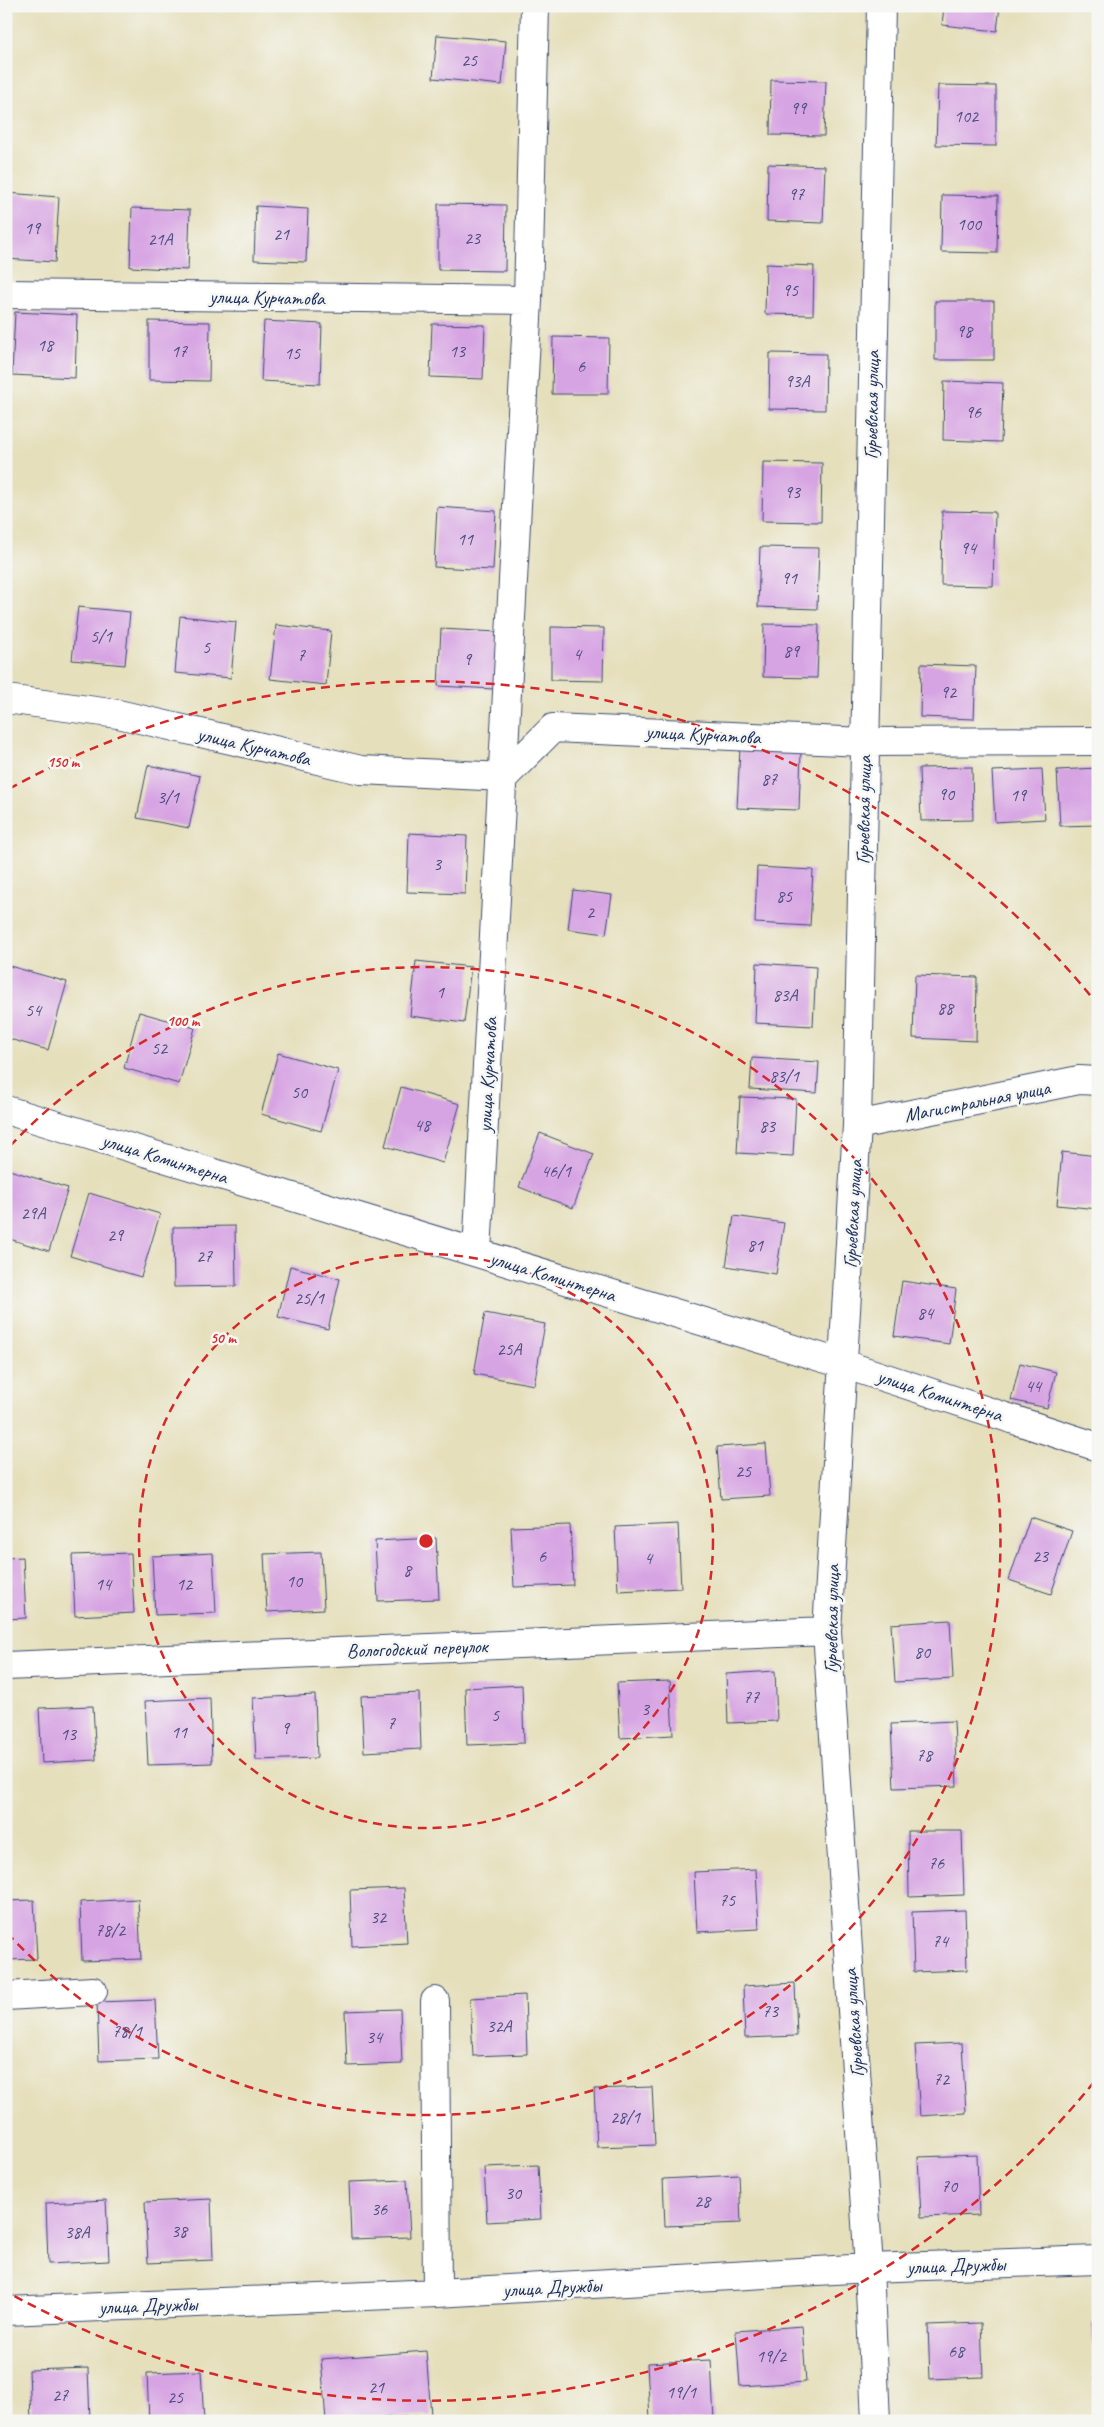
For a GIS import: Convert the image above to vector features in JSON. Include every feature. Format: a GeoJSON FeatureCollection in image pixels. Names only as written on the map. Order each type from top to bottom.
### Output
{"type":"FeatureCollection","features":[{"type":"Feature","properties":{"kind":"street","name":"улица Курчатова"},"geometry":{"type":"LineString","coordinates":[[477,1253],[504,777],[528,300],[535,6]]}},
{"type":"Feature","properties":{"kind":"street","name":"Гурьевская улица"},"geometry":{"type":"LineString","coordinates":[[876,2421],[869,2268],[827,1631],[857,1125],[881,6]]}},
{"type":"Feature","properties":{"kind":"street","name":"улица Курчатова"},"geometry":{"type":"LineString","coordinates":[[6,294],[528,300]]}},
{"type":"Feature","properties":{"kind":"street","name":"улица Курчатова"},"geometry":{"type":"LineString","coordinates":[[6,699],[118,714],[361,770],[504,777],[553,728],[864,742]]}},
{"type":"Feature","properties":{"kind":"street"},"geometry":{"type":"LineString","coordinates":[[864,742],[1098,741]]}},
{"type":"Feature","properties":{"kind":"street","name":"Магистральная улица"},"geometry":{"type":"LineString","coordinates":[[857,1125],[1079,1080],[1098,1081]]}},
{"type":"Feature","properties":{"kind":"street","name":"улица Коминтерна"},"geometry":{"type":"LineString","coordinates":[[6,1110],[843,1364],[1098,1447]]}},
{"type":"Feature","properties":{"kind":"street","name":"Вологодский переулок"},"geometry":{"type":"LineString","coordinates":[[6,1666],[827,1631]]}},
{"type":"Feature","properties":{"kind":"street"},"geometry":{"type":"LineString","coordinates":[[6,1996],[93,1991]]}},
{"type":"Feature","properties":{"kind":"street"},"geometry":{"type":"LineString","coordinates":[[435,2000],[436,2293]]}},
{"type":"Feature","properties":{"kind":"street","name":"улица Дружбы"},"geometry":{"type":"LineString","coordinates":[[6,2311],[436,2293],[869,2268],[1098,2260]]}},
{"type":"Feature","properties":{"kind":"building"},"geometry":{"type":"Polygon","coordinates":[[[944,6],[1000,6],[997,31],[942,25],[944,6]]]}},
{"type":"Feature","properties":{"kind":"building"},"geometry":{"type":"Polygon","coordinates":[[[437,35],[506,41],[502,85],[433,78],[437,35]]]}},
{"type":"Feature","properties":{"kind":"building"},"geometry":{"type":"Polygon","coordinates":[[[771,80],[826,81],[824,136],[770,135],[771,80]]]}},
{"type":"Feature","properties":{"kind":"building"},"geometry":{"type":"Polygon","coordinates":[[[938,85],[996,86],[996,146],[936,145],[938,85]]]}},
{"type":"Feature","properties":{"kind":"building"},"geometry":{"type":"Polygon","coordinates":[[[768,164],[825,166],[823,223],[767,221],[768,164]]]}},
{"type":"Feature","properties":{"kind":"building"},"geometry":{"type":"Polygon","coordinates":[[[6,193],[59,197],[55,262],[6,259],[6,193]]]}},
{"type":"Feature","properties":{"kind":"building"},"geometry":{"type":"Polygon","coordinates":[[[942,195],[998,196],[997,253],[941,252],[942,195]]]}},
{"type":"Feature","properties":{"kind":"building"},"geometry":{"type":"Polygon","coordinates":[[[438,204],[506,205],[505,271],[438,270],[438,204]]]}},
{"type":"Feature","properties":{"kind":"building"},"geometry":{"type":"Polygon","coordinates":[[[256,206],[308,209],[306,262],[254,260],[256,206]]]}},
{"type":"Feature","properties":{"kind":"building"},"geometry":{"type":"Polygon","coordinates":[[[132,208],[190,210],[188,270],[130,267],[132,208]]]}},
{"type":"Feature","properties":{"kind":"building"},"geometry":{"type":"Polygon","coordinates":[[[766,264],[814,266],[813,315],[765,314],[766,264]]]}},
{"type":"Feature","properties":{"kind":"building"},"geometry":{"type":"Polygon","coordinates":[[[935,301],[994,301],[994,360],[935,360],[935,301]]]}},
{"type":"Feature","properties":{"kind":"building"},"geometry":{"type":"Polygon","coordinates":[[[15,312],[77,315],[75,378],[12,375],[15,312]]]}},
{"type":"Feature","properties":{"kind":"building"},"geometry":{"type":"Polygon","coordinates":[[[149,321],[210,322],[209,381],[149,380],[149,321]]]}},
{"type":"Feature","properties":{"kind":"building"},"geometry":{"type":"Polygon","coordinates":[[[264,321],[322,324],[320,384],[261,381],[264,321]]]}},
{"type":"Feature","properties":{"kind":"building"},"geometry":{"type":"Polygon","coordinates":[[[432,324],[485,325],[483,379],[430,377],[432,324]]]}},
{"type":"Feature","properties":{"kind":"building"},"geometry":{"type":"Polygon","coordinates":[[[553,337],[609,338],[608,394],[552,394],[553,337]]]}},
{"type":"Feature","properties":{"kind":"building"},"geometry":{"type":"Polygon","coordinates":[[[770,353],[826,354],[825,410],[769,409],[770,353]]]}},
{"type":"Feature","properties":{"kind":"building"},"geometry":{"type":"Polygon","coordinates":[[[944,381],[1003,383],[1001,442],[943,440],[944,381]]]}},
{"type":"Feature","properties":{"kind":"building"},"geometry":{"type":"Polygon","coordinates":[[[763,462],[822,463],[821,522],[762,521],[763,462]]]}},
{"type":"Feature","properties":{"kind":"building"},"geometry":{"type":"Polygon","coordinates":[[[437,507],[496,511],[493,570],[434,567],[437,507]]]}},
{"type":"Feature","properties":{"kind":"building"},"geometry":{"type":"Polygon","coordinates":[[[942,511],[995,512],[993,586],[941,585],[942,511]]]}},
{"type":"Feature","properties":{"kind":"building"},"geometry":{"type":"Polygon","coordinates":[[[760,547],[819,548],[817,609],[758,607],[760,547]]]}},
{"type":"Feature","properties":{"kind":"building"},"geometry":{"type":"Polygon","coordinates":[[[78,607],[130,612],[125,665],[72,660],[78,607]]]}},
{"type":"Feature","properties":{"kind":"building"},"geometry":{"type":"Polygon","coordinates":[[[180,616],[236,622],[231,678],[175,673],[180,616]]]}},
{"type":"Feature","properties":{"kind":"building"},"geometry":{"type":"Polygon","coordinates":[[[764,624],[819,625],[817,678],[763,677],[764,624]]]}},
{"type":"Feature","properties":{"kind":"building"},"geometry":{"type":"Polygon","coordinates":[[[276,625],[331,631],[326,685],[270,679],[276,625]]]}},
{"type":"Feature","properties":{"kind":"building"},"geometry":{"type":"Polygon","coordinates":[[[551,627],[604,628],[603,681],[551,680],[551,627]]]}},
{"type":"Feature","properties":{"kind":"building"},"geometry":{"type":"Polygon","coordinates":[[[441,629],[497,632],[494,689],[438,686],[441,629]]]}},
{"type":"Feature","properties":{"kind":"building"},"geometry":{"type":"Polygon","coordinates":[[[921,664],[976,666],[974,719],[920,717],[921,664]]]}},
{"type":"Feature","properties":{"kind":"building"},"geometry":{"type":"Polygon","coordinates":[[[740,748],[801,751],[799,810],[737,808],[740,748]]]}},
{"type":"Feature","properties":{"kind":"building"},"geometry":{"type":"Polygon","coordinates":[[[148,765],[200,776],[189,828],[137,818],[148,765]]]}},
{"type":"Feature","properties":{"kind":"building"},"geometry":{"type":"Polygon","coordinates":[[[972,767],[973,820],[921,821],[919,768],[972,767]]]}},
{"type":"Feature","properties":{"kind":"building"},"geometry":{"type":"Polygon","coordinates":[[[1098,768],[1098,825],[1060,826],[1057,770],[1098,768]]]}},
{"type":"Feature","properties":{"kind":"building"},"geometry":{"type":"Polygon","coordinates":[[[1042,769],[1045,819],[995,822],[992,771],[1042,769]]]}},
{"type":"Feature","properties":{"kind":"building"},"geometry":{"type":"Polygon","coordinates":[[[409,833],[467,836],[465,894],[407,892],[409,833]]]}},
{"type":"Feature","properties":{"kind":"building"},"geometry":{"type":"Polygon","coordinates":[[[757,867],[813,870],[810,926],[755,923],[757,867]]]}},
{"type":"Feature","properties":{"kind":"building"},"geometry":{"type":"Polygon","coordinates":[[[573,890],[612,895],[606,934],[568,929],[573,890]]]}},
{"type":"Feature","properties":{"kind":"building"},"geometry":{"type":"Polygon","coordinates":[[[416,961],[471,967],[464,1023],[410,1016],[416,961]]]}},
{"type":"Feature","properties":{"kind":"building"},"geometry":{"type":"Polygon","coordinates":[[[757,963],[816,967],[813,1026],[755,1023],[757,963]]]}},
{"type":"Feature","properties":{"kind":"building"},"geometry":{"type":"Polygon","coordinates":[[[6,965],[67,982],[48,1050],[6,1038],[6,965]]]}},
{"type":"Feature","properties":{"kind":"building"},"geometry":{"type":"Polygon","coordinates":[[[915,975],[977,977],[976,1041],[913,1038],[915,975]]]}},
{"type":"Feature","properties":{"kind":"building"},"geometry":{"type":"Polygon","coordinates":[[[139,1012],[195,1028],[179,1084],[124,1068],[139,1012]]]}},
{"type":"Feature","properties":{"kind":"building"},"geometry":{"type":"Polygon","coordinates":[[[278,1053],[338,1070],[321,1131],[261,1114],[278,1053]]]}},
{"type":"Feature","properties":{"kind":"building"},"geometry":{"type":"Polygon","coordinates":[[[752,1058],[819,1062],[817,1093],[750,1089],[752,1058]]]}},
{"type":"Feature","properties":{"kind":"building"},"geometry":{"type":"Polygon","coordinates":[[[401,1087],[460,1104],[443,1163],[385,1146],[401,1087]]]}},
{"type":"Feature","properties":{"kind":"building"},"geometry":{"type":"Polygon","coordinates":[[[740,1097],[796,1099],[793,1156],[737,1153],[740,1097]]]}},
{"type":"Feature","properties":{"kind":"building"},"geometry":{"type":"Polygon","coordinates":[[[540,1133],[594,1154],[573,1208],[519,1187],[540,1133]]]}},
{"type":"Feature","properties":{"kind":"building"},"geometry":{"type":"Polygon","coordinates":[[[1062,1152],[1098,1156],[1098,1209],[1057,1205],[1062,1152]]]}},
{"type":"Feature","properties":{"kind":"building"},"geometry":{"type":"Polygon","coordinates":[[[6,1169],[68,1188],[49,1251],[6,1238],[6,1169]]]}},
{"type":"Feature","properties":{"kind":"building"},"geometry":{"type":"Polygon","coordinates":[[[89,1193],[160,1214],[141,1277],[70,1256],[89,1193]]]}},
{"type":"Feature","properties":{"kind":"building"},"geometry":{"type":"Polygon","coordinates":[[[734,1216],[784,1223],[776,1274],[726,1266],[734,1216]]]}},
{"type":"Feature","properties":{"kind":"building"},"geometry":{"type":"Polygon","coordinates":[[[235,1226],[236,1286],[174,1287],[173,1227],[235,1226]]]}},
{"type":"Feature","properties":{"kind":"building"},"geometry":{"type":"Polygon","coordinates":[[[290,1266],[340,1279],[328,1329],[278,1317],[290,1266]]]}},
{"type":"Feature","properties":{"kind":"building"},"geometry":{"type":"Polygon","coordinates":[[[902,1281],[956,1289],[949,1344],[894,1336],[902,1281]]]}},
{"type":"Feature","properties":{"kind":"building"},"geometry":{"type":"Polygon","coordinates":[[[485,1313],[545,1324],[534,1385],[474,1374],[485,1313]]]}},
{"type":"Feature","properties":{"kind":"building"},"geometry":{"type":"Polygon","coordinates":[[[1020,1363],[1056,1372],[1047,1408],[1011,1400],[1020,1363]]]}},
{"type":"Feature","properties":{"kind":"building"},"geometry":{"type":"Polygon","coordinates":[[[766,1444],[770,1496],[721,1499],[717,1447],[766,1444]]]}},
{"type":"Feature","properties":{"kind":"building"},"geometry":{"type":"Polygon","coordinates":[[[1030,1517],[1072,1531],[1051,1594],[1009,1580],[1030,1517]]]}},
{"type":"Feature","properties":{"kind":"building"},"geometry":{"type":"Polygon","coordinates":[[[678,1524],[681,1588],[618,1591],[615,1527],[678,1524]]]}},
{"type":"Feature","properties":{"kind":"building"},"geometry":{"type":"Polygon","coordinates":[[[570,1525],[573,1585],[514,1587],[511,1527],[570,1525]]]}},
{"type":"Feature","properties":{"kind":"building"},"geometry":{"type":"Polygon","coordinates":[[[436,1538],[439,1599],[378,1601],[375,1541],[436,1538]]]}},
{"type":"Feature","properties":{"kind":"building"},"geometry":{"type":"Polygon","coordinates":[[[321,1552],[324,1609],[267,1612],[264,1554],[321,1552]]]}},
{"type":"Feature","properties":{"kind":"building"},"geometry":{"type":"Polygon","coordinates":[[[131,1553],[134,1613],[75,1616],[72,1555],[131,1553]]]}},
{"type":"Feature","properties":{"kind":"building"},"geometry":{"type":"Polygon","coordinates":[[[213,1553],[216,1613],[155,1615],[152,1556],[213,1553]]]}},
{"type":"Feature","properties":{"kind":"building"},"geometry":{"type":"Polygon","coordinates":[[[23,1557],[26,1618],[6,1619],[6,1558],[23,1557]]]}},
{"type":"Feature","properties":{"kind":"building"},"geometry":{"type":"Polygon","coordinates":[[[950,1620],[953,1679],[895,1682],[891,1624],[950,1620]]]}},
{"type":"Feature","properties":{"kind":"building"},"geometry":{"type":"Polygon","coordinates":[[[775,1671],[777,1721],[728,1723],[726,1674],[775,1671]]]}},
{"type":"Feature","properties":{"kind":"building"},"geometry":{"type":"Polygon","coordinates":[[[670,1681],[673,1735],[620,1738],[617,1683],[670,1681]]]}},
{"type":"Feature","properties":{"kind":"building"},"geometry":{"type":"Polygon","coordinates":[[[522,1685],[524,1743],[467,1745],[465,1688],[522,1685]]]}},
{"type":"Feature","properties":{"kind":"building"},"geometry":{"type":"Polygon","coordinates":[[[419,1693],[421,1749],[364,1752],[361,1696],[419,1693]]]}},
{"type":"Feature","properties":{"kind":"building"},"geometry":{"type":"Polygon","coordinates":[[[315,1695],[317,1758],[256,1760],[253,1698],[315,1695]]]}},
{"type":"Feature","properties":{"kind":"building"},"geometry":{"type":"Polygon","coordinates":[[[210,1698],[212,1763],[148,1765],[145,1701],[210,1698]]]}},
{"type":"Feature","properties":{"kind":"building"},"geometry":{"type":"Polygon","coordinates":[[[93,1706],[96,1760],[42,1763],[39,1708],[93,1706]]]}},
{"type":"Feature","properties":{"kind":"building"},"geometry":{"type":"Polygon","coordinates":[[[954,1721],[957,1786],[894,1788],[891,1724],[954,1721]]]}},
{"type":"Feature","properties":{"kind":"building"},"geometry":{"type":"Polygon","coordinates":[[[908,1831],[962,1831],[964,1895],[909,1897],[908,1831]]]}},
{"type":"Feature","properties":{"kind":"building"},"geometry":{"type":"Polygon","coordinates":[[[756,1869],[759,1929],[697,1932],[694,1872],[756,1869]]]}},
{"type":"Feature","properties":{"kind":"building"},"geometry":{"type":"Polygon","coordinates":[[[404,1888],[407,1943],[352,1946],[350,1890],[404,1888]]]}},
{"type":"Feature","properties":{"kind":"building"},"geometry":{"type":"Polygon","coordinates":[[[138,1899],[141,1959],[82,1961],[80,1902],[138,1899]]]}},
{"type":"Feature","properties":{"kind":"building"},"geometry":{"type":"Polygon","coordinates":[[[34,1900],[37,1959],[6,1960],[6,1901],[34,1900]]]}},
{"type":"Feature","properties":{"kind":"building"},"geometry":{"type":"Polygon","coordinates":[[[965,1910],[967,1970],[914,1972],[912,1912],[965,1910]]]}},
{"type":"Feature","properties":{"kind":"building"},"geometry":{"type":"Polygon","coordinates":[[[795,1983],[797,2036],[745,2038],[743,1986],[795,1983]]]}},
{"type":"Feature","properties":{"kind":"building"},"geometry":{"type":"Polygon","coordinates":[[[525,1995],[527,2054],[473,2056],[470,1998],[525,1995]]]}},
{"type":"Feature","properties":{"kind":"building"},"geometry":{"type":"Polygon","coordinates":[[[155,2000],[158,2059],[99,2061],[97,2002],[155,2000]]]}},
{"type":"Feature","properties":{"kind":"building"},"geometry":{"type":"Polygon","coordinates":[[[400,2009],[402,2064],[347,2066],[345,2011],[400,2009]]]}},
{"type":"Feature","properties":{"kind":"building"},"geometry":{"type":"Polygon","coordinates":[[[962,2043],[966,2113],[920,2116],[915,2045],[962,2043]]]}},
{"type":"Feature","properties":{"kind":"building"},"geometry":{"type":"Polygon","coordinates":[[[652,2087],[655,2145],[597,2147],[594,2089],[652,2087]]]}},
{"type":"Feature","properties":{"kind":"building"},"geometry":{"type":"Polygon","coordinates":[[[977,2155],[979,2215],[921,2217],[918,2157],[977,2155]]]}},
{"type":"Feature","properties":{"kind":"building"},"geometry":{"type":"Polygon","coordinates":[[[538,2165],[541,2219],[487,2222],[484,2167],[538,2165]]]}},
{"type":"Feature","properties":{"kind":"building"},"geometry":{"type":"Polygon","coordinates":[[[739,2175],[741,2223],[665,2226],[663,2179],[739,2175]]]}},
{"type":"Feature","properties":{"kind":"building"},"geometry":{"type":"Polygon","coordinates":[[[407,2180],[410,2237],[351,2239],[349,2182],[407,2180]]]}},
{"type":"Feature","properties":{"kind":"building"},"geometry":{"type":"Polygon","coordinates":[[[211,2199],[213,2260],[148,2263],[145,2202],[211,2199]]]}},
{"type":"Feature","properties":{"kind":"building"},"geometry":{"type":"Polygon","coordinates":[[[106,2200],[109,2261],[48,2264],[46,2203],[106,2200]]]}},
{"type":"Feature","properties":{"kind":"building"},"geometry":{"type":"Polygon","coordinates":[[[1092,2322],[1098,2322],[1098,2379],[1095,2379],[1092,2322]]]}},
{"type":"Feature","properties":{"kind":"building"},"geometry":{"type":"Polygon","coordinates":[[[981,2323],[983,2377],[930,2379],[928,2325],[981,2323]]]}},
{"type":"Feature","properties":{"kind":"building"},"geometry":{"type":"Polygon","coordinates":[[[802,2326],[806,2382],[740,2386],[736,2331],[802,2326]]]}},
{"type":"Feature","properties":{"kind":"building"},"geometry":{"type":"Polygon","coordinates":[[[426,2351],[431,2415],[326,2421],[321,2359],[426,2351]]]}},
{"type":"Feature","properties":{"kind":"building"},"geometry":{"type":"Polygon","coordinates":[[[711,2360],[714,2421],[650,2421],[647,2363],[711,2360]]]}},
{"type":"Feature","properties":{"kind":"building"},"geometry":{"type":"Polygon","coordinates":[[[88,2368],[90,2421],[31,2421],[29,2370],[88,2368]]]}},
{"type":"Feature","properties":{"kind":"building"},"geometry":{"type":"Polygon","coordinates":[[[201,2371],[204,2421],[149,2421],[147,2373],[201,2371]]]}}]}
